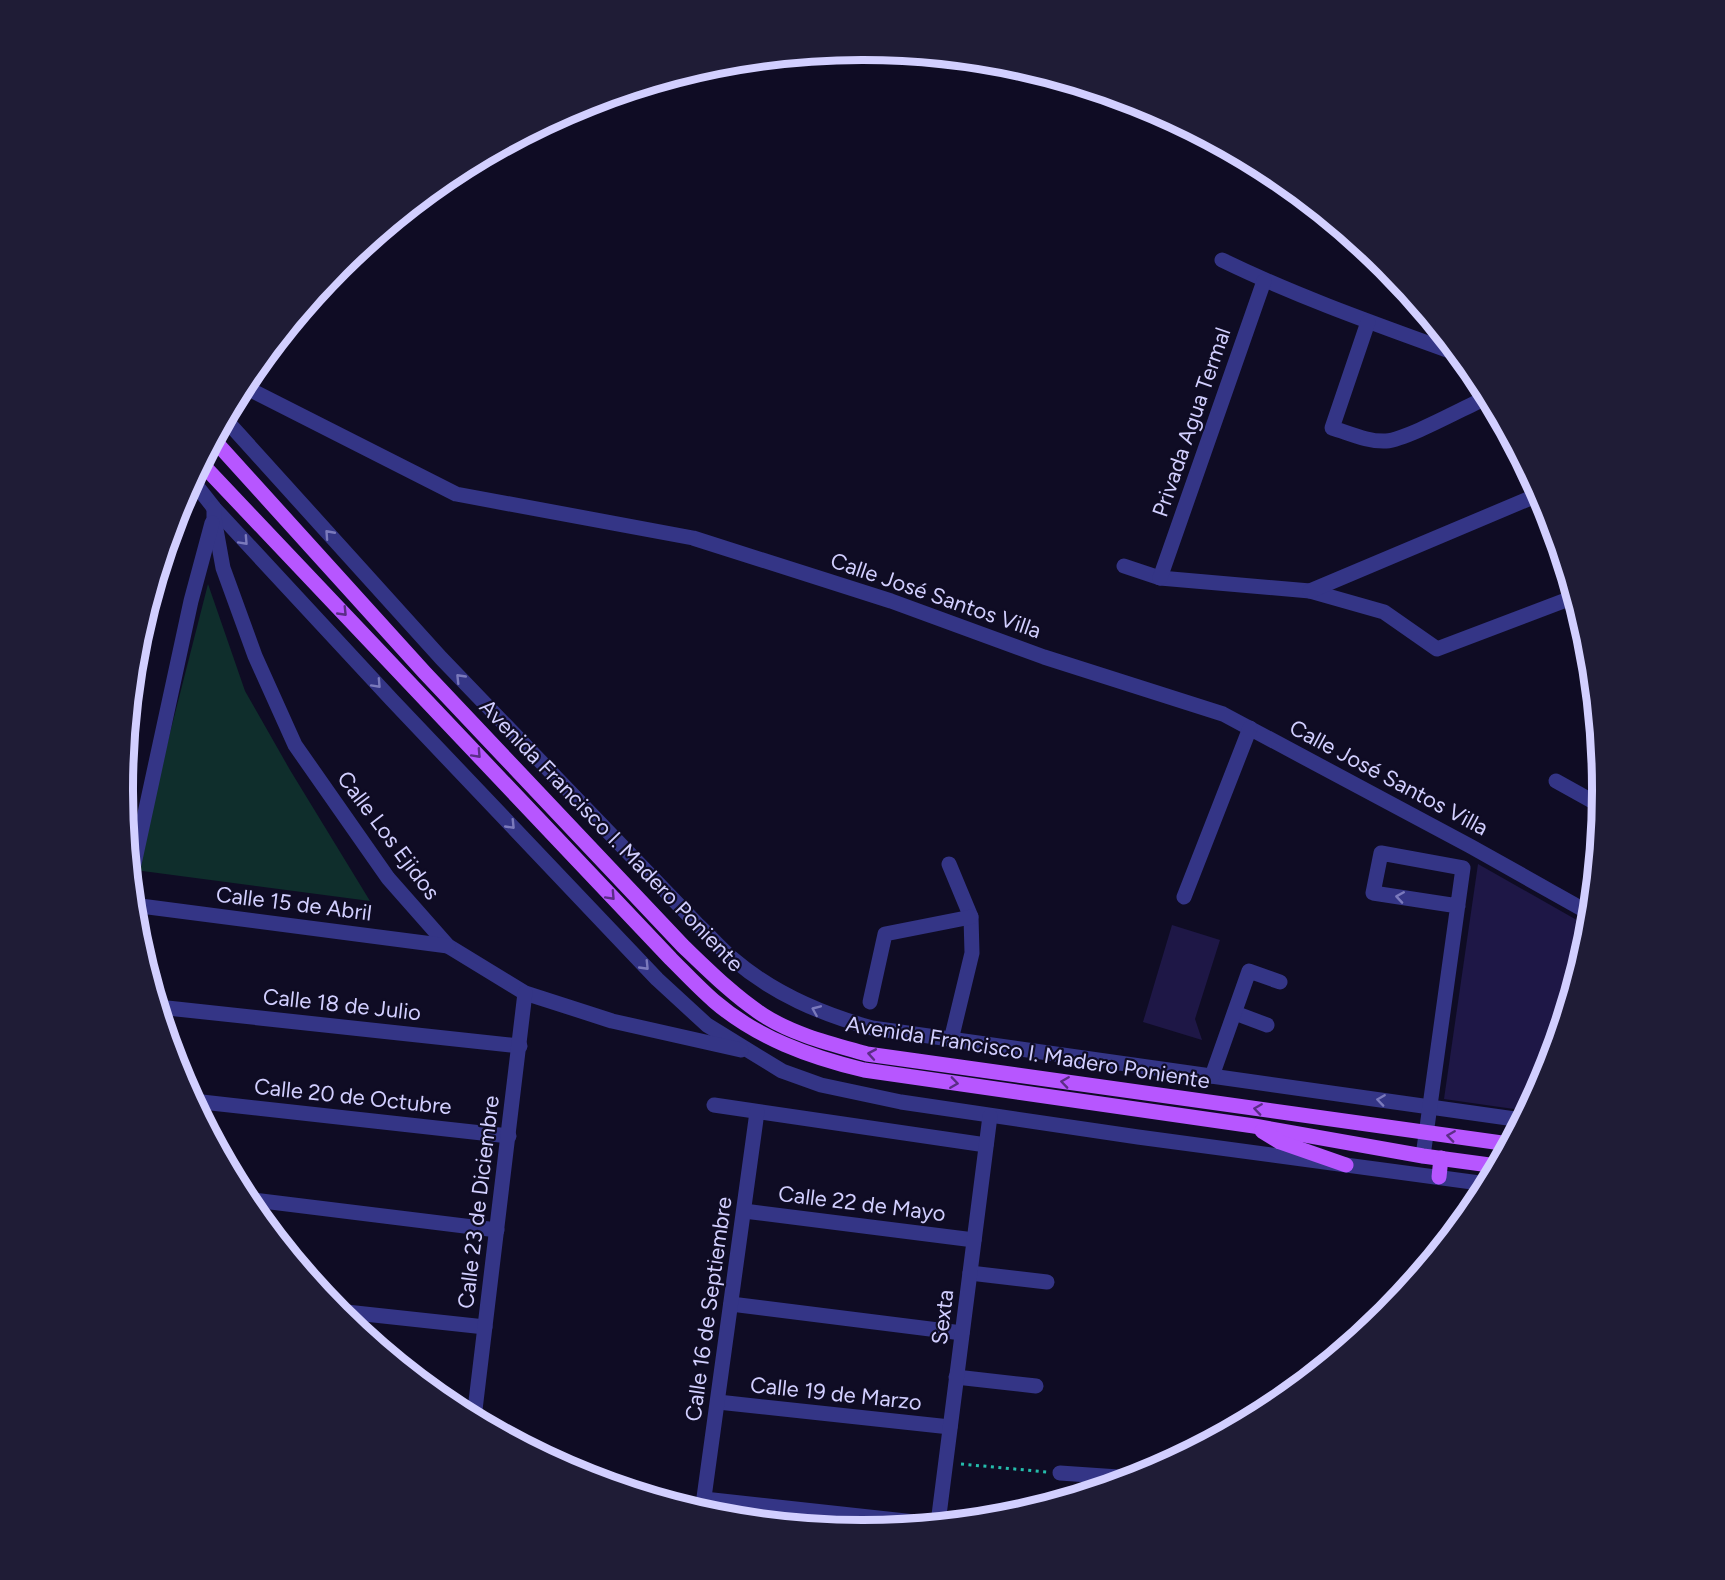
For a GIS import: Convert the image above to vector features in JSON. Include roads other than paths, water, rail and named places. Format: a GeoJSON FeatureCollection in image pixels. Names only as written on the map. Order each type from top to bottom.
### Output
{"type":"FeatureCollection","features":[{"type":"Feature","properties":{"kind":"main road","name":"Avenida Francisco I. Madero Poniente"},"geometry":{"type":"LineString","coordinates":[[219,446],[425,673],[674,938],[724,985],[764,1015],[828,1043],[867,1054],[1501,1143]]}},
{"type":"Feature","properties":{"kind":"main road","name":"Avenida Francisco I. Madero Poniente"},"geometry":{"type":"LineString","coordinates":[[207,470],[671,959],[715,1002],[758,1032],[825,1060],[864,1070],[1254,1126],[1423,1156],[1489,1165]]}},
{"type":"Feature","properties":{"kind":"main road"},"geometry":{"type":"LineString","coordinates":[[1254,1126],[1280,1142],[1346,1165]]}},
{"type":"Feature","properties":{"kind":"main road"},"geometry":{"type":"LineString","coordinates":[[1440,1177],[1441,1158]]}},
{"type":"Feature","properties":{"kind":"street"},"geometry":{"type":"LineString","coordinates":[[1222,260],[1264,280],[1368,322],[1444,349]]}},
{"type":"Feature","properties":{"kind":"street","name":"Privada Agua Termal"},"geometry":{"type":"LineString","coordinates":[[1160,578],[1264,280]]}},
{"type":"Feature","properties":{"kind":"street"},"geometry":{"type":"LineString","coordinates":[[1368,322],[1332,428],[1364,438],[1387,441],[1410,433],[1480,401]]}},
{"type":"Feature","properties":{"kind":"street","name":"Calle José Santos Villa"},"geometry":{"type":"LineString","coordinates":[[252,391],[456,494],[693,538],[891,601],[1044,657],[1223,714],[1470,846],[1582,910]]}},
{"type":"Feature","properties":{"kind":"street"},"geometry":{"type":"LineString","coordinates":[[230,425],[441,658],[697,924],[734,959],[772,988],[834,1018],[872,1029],[1514,1119]]}},
{"type":"Feature","properties":{"kind":"street"},"geometry":{"type":"LineString","coordinates":[[198,489],[214,513],[657,979],[707,1025],[782,1071],[821,1085],[901,1102],[1478,1183]]}},
{"type":"Feature","properties":{"kind":"street"},"geometry":{"type":"LineString","coordinates":[[1310,591],[1531,498]]}},
{"type":"Feature","properties":{"kind":"street"},"geometry":{"type":"LineString","coordinates":[[136,856],[191,601],[214,513]]}},
{"type":"Feature","properties":{"kind":"street","name":"Calle Los Ejidos"},"geometry":{"type":"LineString","coordinates":[[214,513],[223,568],[255,656],[295,745],[388,878],[448,946],[525,993],[612,1021],[755,1054]]}},
{"type":"Feature","properties":{"kind":"street"},"geometry":{"type":"LineString","coordinates":[[1124,566],[1160,578],[1310,591],[1384,612],[1437,649],[1568,599]]}},
{"type":"Feature","properties":{"kind":"street"},"geometry":{"type":"LineString","coordinates":[[1184,897],[1250,728]]}},
{"type":"Feature","properties":{"kind":"street"},"geometry":{"type":"LineString","coordinates":[[1556,781],[1592,800]]}},
{"type":"Feature","properties":{"kind":"street"},"geometry":{"type":"LineString","coordinates":[[1423,1156],[1427,1133],[1430,1107],[1458,906],[1463,868],[1381,854],[1373,893],[1458,906]]}},
{"type":"Feature","properties":{"kind":"street"},"geometry":{"type":"LineString","coordinates":[[949,864],[971,917],[972,954],[951,1040]]}},
{"type":"Feature","properties":{"kind":"street","name":"Calle 15 de Abril"},"geometry":{"type":"LineString","coordinates":[[143,906],[448,946]]}},
{"type":"Feature","properties":{"kind":"street"},"geometry":{"type":"LineString","coordinates":[[870,1002],[885,934],[971,917]]}},
{"type":"Feature","properties":{"kind":"street"},"geometry":{"type":"LineString","coordinates":[[1212,1077],[1249,971],[1280,982]]}},
{"type":"Feature","properties":{"kind":"street","name":"Calle 23 de Diciembre"},"geometry":{"type":"LineString","coordinates":[[475,1408],[525,993]]}},
{"type":"Feature","properties":{"kind":"street","name":"Calle 18 de Julio"},"geometry":{"type":"LineString","coordinates":[[166,1009],[520,1046]]}},
{"type":"Feature","properties":{"kind":"street"},"geometry":{"type":"LineString","coordinates":[[1234,1013],[1268,1025]]}},
{"type":"Feature","properties":{"kind":"street","name":"Calle 20 de Octubre"},"geometry":{"type":"LineString","coordinates":[[203,1102],[509,1136]]}},
{"type":"Feature","properties":{"kind":"street"},"geometry":{"type":"LineString","coordinates":[[714,1106],[986,1145]]}},
{"type":"Feature","properties":{"kind":"street","name":"Calle 16 de Septiembre"},"geometry":{"type":"LineString","coordinates":[[703,1502],[757,1112]]}},
{"type":"Feature","properties":{"kind":"street","name":"Sexta"},"geometry":{"type":"LineString","coordinates":[[939,1516],[990,1116]]}},
{"type":"Feature","properties":{"kind":"street"},"geometry":{"type":"LineString","coordinates":[[259,1201],[497,1230]]}},
{"type":"Feature","properties":{"kind":"street","name":"Calle 22 de Mayo"},"geometry":{"type":"LineString","coordinates":[[744,1211],[974,1240]]}},
{"type":"Feature","properties":{"kind":"street"},"geometry":{"type":"LineString","coordinates":[[970,1272],[1047,1282]]}},
{"type":"Feature","properties":{"kind":"street"},"geometry":{"type":"LineString","coordinates":[[731,1304],[962,1333]]}},
{"type":"Feature","properties":{"kind":"street"},"geometry":{"type":"LineString","coordinates":[[353,1313],[485,1327]]}},
{"type":"Feature","properties":{"kind":"street"},"geometry":{"type":"LineString","coordinates":[[956,1377],[1036,1386]]}},
{"type":"Feature","properties":{"kind":"street","name":"Calle 19 de Marzo"},"geometry":{"type":"LineString","coordinates":[[718,1402],[950,1427]]}},
{"type":"Feature","properties":{"kind":"street"},"geometry":{"type":"LineString","coordinates":[[1060,1473],[1109,1476]]}},
{"type":"Feature","properties":{"kind":"street"},"geometry":{"type":"LineString","coordinates":[[725,1507],[877,1519]]}}]}
